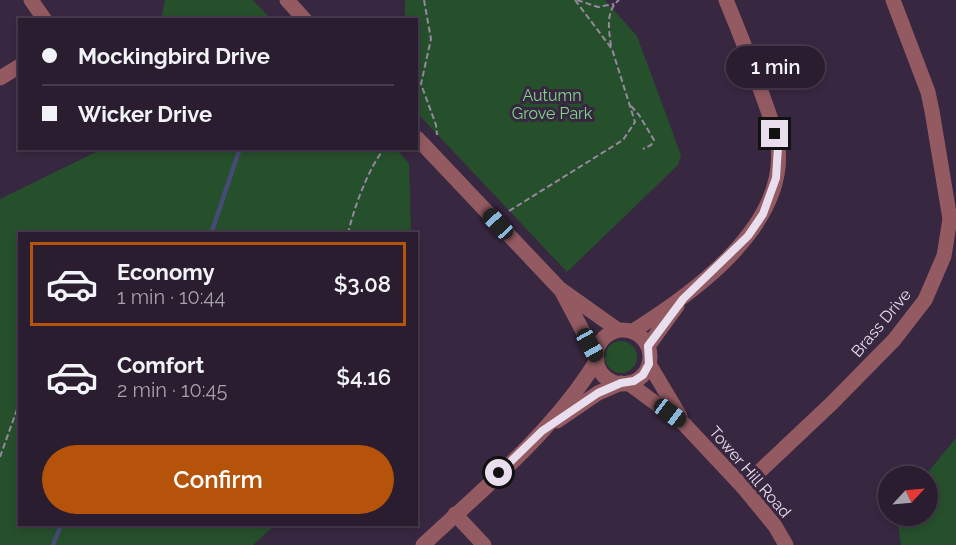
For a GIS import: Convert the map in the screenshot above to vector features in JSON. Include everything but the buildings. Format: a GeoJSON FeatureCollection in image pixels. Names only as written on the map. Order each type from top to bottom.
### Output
{"type":"FeatureCollection","features":[{"type":"Feature","properties":{"kind":"street"},"geometry":{"type":"LineString","coordinates":[[31,0],[44,18]]}},
{"type":"Feature","properties":{"kind":"street"},"geometry":{"type":"LineString","coordinates":[[287,0],[303,18]]}},
{"type":"Feature","properties":{"kind":"street"},"geometry":{"type":"LineString","coordinates":[[648,346],[683,299],[748,236],[763,214],[776,178],[778,147],[772,122],[726,0]]}},
{"type":"Feature","properties":{"kind":"street","name":"Brass Drive"},"geometry":{"type":"LineString","coordinates":[[743,487],[832,403],[894,340],[925,300],[944,256],[950,219],[932,111],[928,92],[893,0]]}},
{"type":"Feature","properties":{"kind":"street"},"geometry":{"type":"LineString","coordinates":[[0,78],[18,67]]}},
{"type":"Feature","properties":{"kind":"street"},"geometry":{"type":"LineString","coordinates":[[418,139],[559,288],[625,331],[639,335],[648,346],[649,364],[643,375],[598,393],[542,431]]}},
{"type":"Feature","properties":{"kind":"street"},"geometry":{"type":"LineString","coordinates":[[559,288],[597,358],[600,369],[612,381],[625,383]]}},
{"type":"Feature","properties":{"kind":"street"},"geometry":{"type":"LineString","coordinates":[[423,545],[542,431],[585,379],[597,358],[603,339],[609,333],[625,331],[683,299]]}},
{"type":"Feature","properties":{"kind":"street","name":"Tower Hill Road"},"geometry":{"type":"LineString","coordinates":[[649,364],[684,424]]}},
{"type":"Feature","properties":{"kind":"street","name":"Tower Hill Road"},"geometry":{"type":"LineString","coordinates":[[625,383],[684,424],[743,487],[775,526],[786,545]]}},
{"type":"Feature","properties":{"kind":"street"},"geometry":{"type":"LineString","coordinates":[[455,514],[484,545]]}},
{"type":"Feature","properties":{"kind":"path"},"geometry":{"type":"LineString","coordinates":[[424,0],[430,39],[421,84],[436,125],[437,135]]}},
{"type":"Feature","properties":{"kind":"path"},"geometry":{"type":"LineString","coordinates":[[576,0],[598,7],[614,4],[619,0]]}},
{"type":"Feature","properties":{"kind":"path"},"geometry":{"type":"LineString","coordinates":[[576,0],[612,49]]}},
{"type":"Feature","properties":{"kind":"path"},"geometry":{"type":"LineString","coordinates":[[509,212],[623,140],[635,122],[612,49],[608,23],[614,4]]}},
{"type":"Feature","properties":{"kind":"path"},"geometry":{"type":"LineString","coordinates":[[629,104],[639,115],[654,140],[651,145],[643,149]]}},
{"type":"Feature","properties":{"kind":"path"},"geometry":{"type":"LineString","coordinates":[[348,232],[375,159],[383,150]]}},
{"type":"Feature","properties":{"kind":"path"},"geometry":{"type":"LineString","coordinates":[[0,457],[18,407]]}},
{"type":"Feature","properties":{"kind":"green space"},"geometry":{"type":"Polygon","coordinates":[[[165,0],[253,0],[270,18],[161,18],[165,0]]]}},
{"type":"Feature","properties":{"kind":"green space","name":"Autumn Grove Park"},"geometry":{"type":"Polygon","coordinates":[[[405,0],[605,0],[637,36],[681,155],[678,165],[567,272],[418,114],[418,18],[405,18],[405,0]]]}},
{"type":"Feature","properties":{"kind":"green space"},"geometry":{"type":"Polygon","coordinates":[[[100,150],[397,150],[409,163],[411,232],[18,232],[18,526],[274,526],[253,545],[0,545],[0,199],[100,150]]]}},
{"type":"Feature","properties":{"kind":"green space"},"geometry":{"type":"Polygon","coordinates":[[[621,341],[632,346],[637,357],[632,368],[621,373],[610,368],[605,357],[610,346],[621,341]]]}},
{"type":"Feature","properties":{"kind":"green space"},"geometry":{"type":"Polygon","coordinates":[[[956,438],[956,545],[901,545],[898,526],[938,526],[938,466],[933,466],[956,438]]]}},
{"type":"Feature","properties":{"kind":"waterway"},"geometry":{"type":"LineString","coordinates":[[212,232],[239,150]]}},
{"type":"Feature","properties":{"kind":"waterway"},"geometry":{"type":"LineString","coordinates":[[53,545],[61,526]]}},
{"type":"Feature","properties":{"kind":"route"},"geometry":{"type":"LineString","coordinates":[[499,473],[542,431],[598,393],[621,383],[634,381],[643,375],[649,364],[648,346],[683,299],[748,236],[763,214],[776,178],[778,147],[775,134]]}}]}
